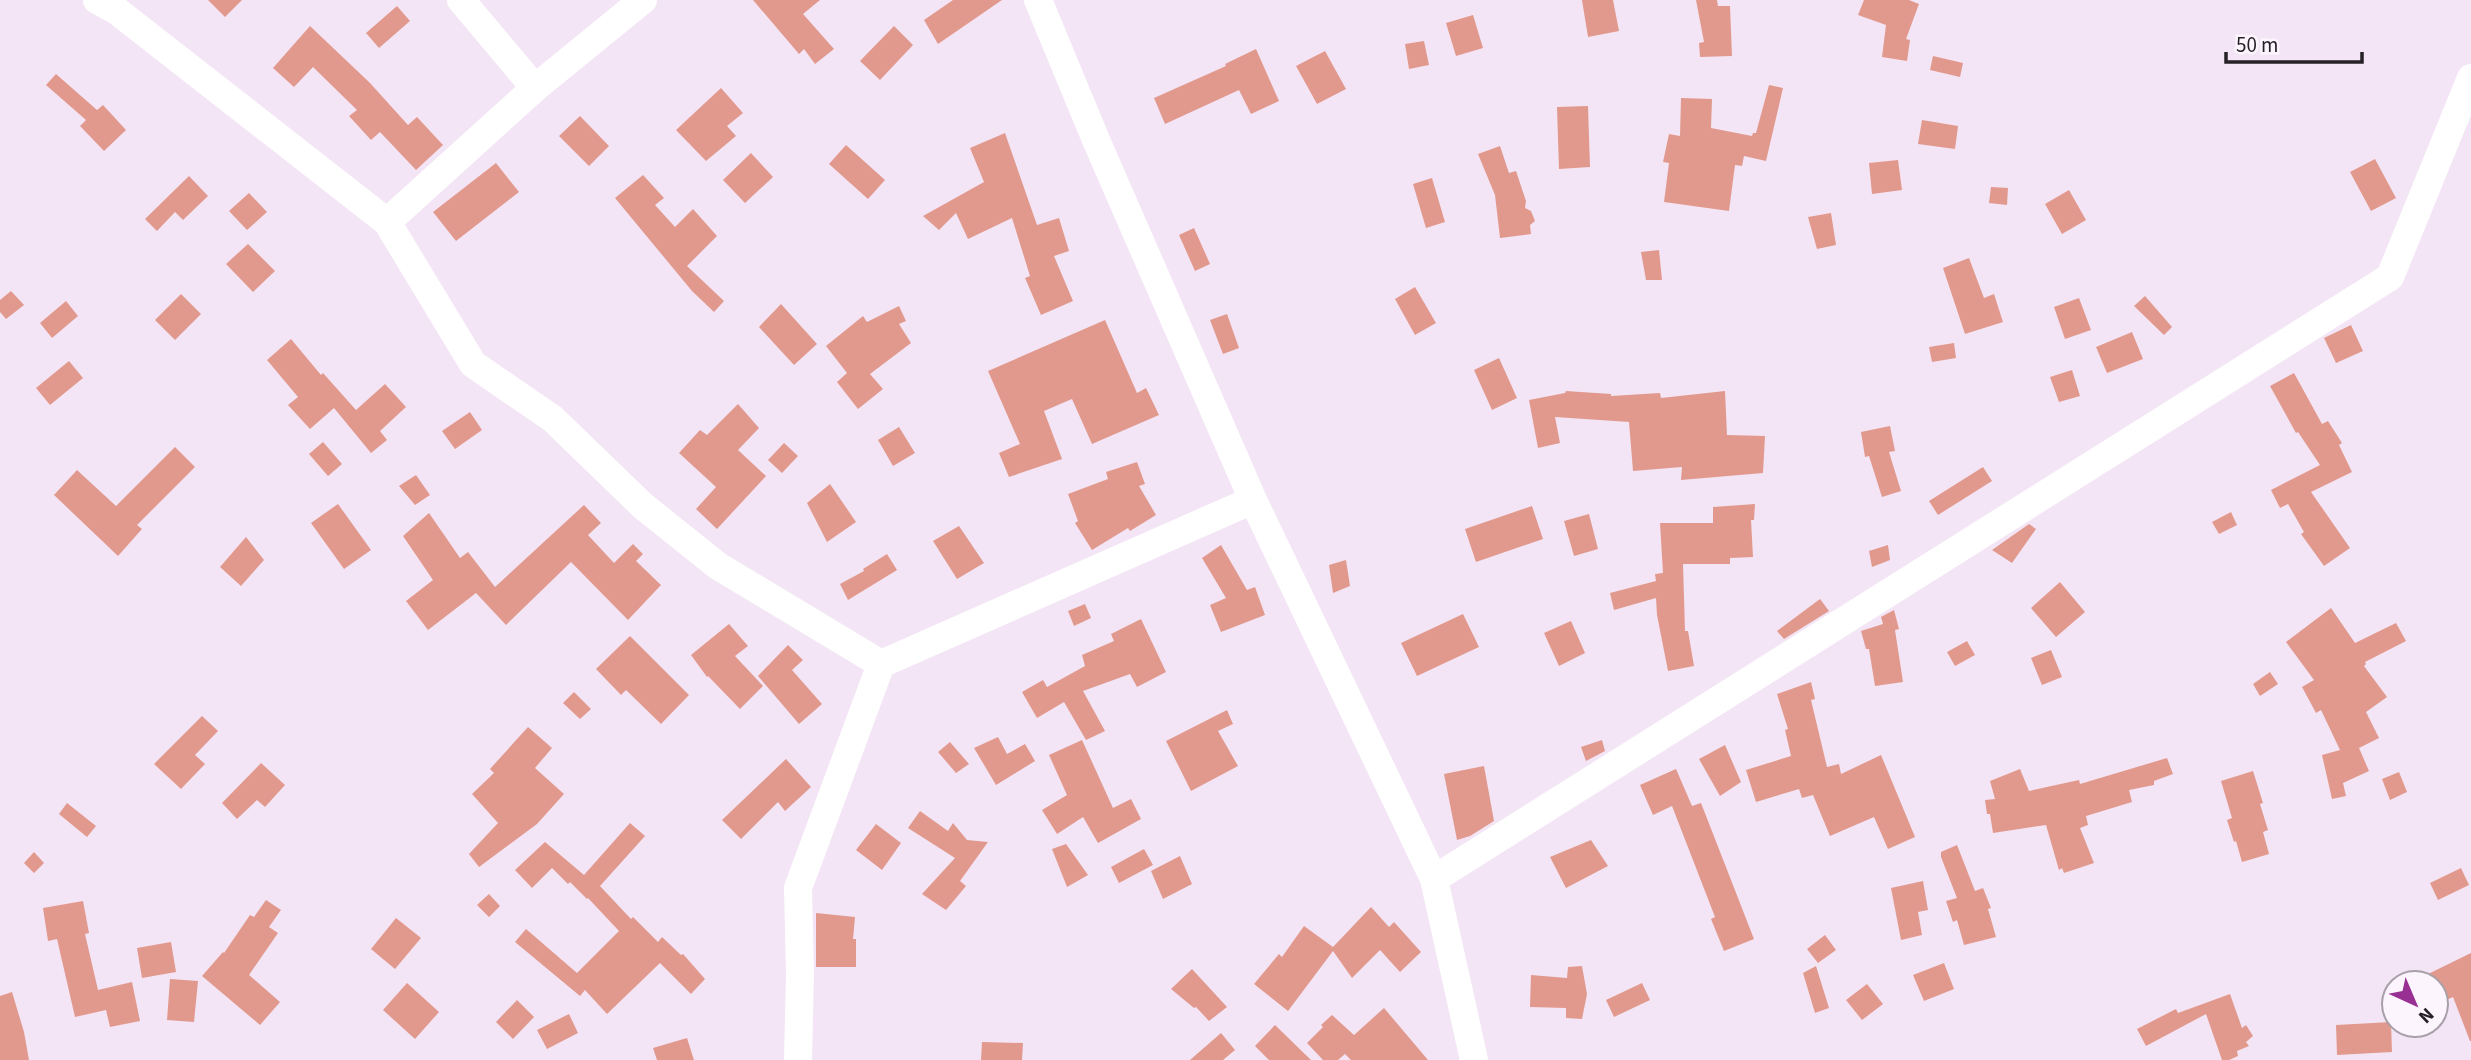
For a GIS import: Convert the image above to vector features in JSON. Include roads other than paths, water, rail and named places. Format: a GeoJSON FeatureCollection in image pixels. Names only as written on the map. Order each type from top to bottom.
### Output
{"type":"FeatureCollection","features":[{"type":"Feature","properties":{"kind":"street"},"geometry":{"type":"LineString","coordinates":[[97,0],[117,10],[387,222],[473,363],[553,419],[643,506],[718,566],[881,664]]}},
{"type":"Feature","properties":{"kind":"street"},"geometry":{"type":"LineString","coordinates":[[461,0],[535,88]]}},
{"type":"Feature","properties":{"kind":"street"},"geometry":{"type":"LineString","coordinates":[[387,222],[535,88],[643,0]]}},
{"type":"Feature","properties":{"kind":"street"},"geometry":{"type":"LineString","coordinates":[[1038,0],[1253,500],[1434,879],[1474,1060]]}},
{"type":"Feature","properties":{"kind":"street"},"geometry":{"type":"LineString","coordinates":[[1434,879],[2390,277],[2471,78]]}},
{"type":"Feature","properties":{"kind":"street"},"geometry":{"type":"LineString","coordinates":[[798,1060],[798,888],[881,664],[1253,500]]}}]}
